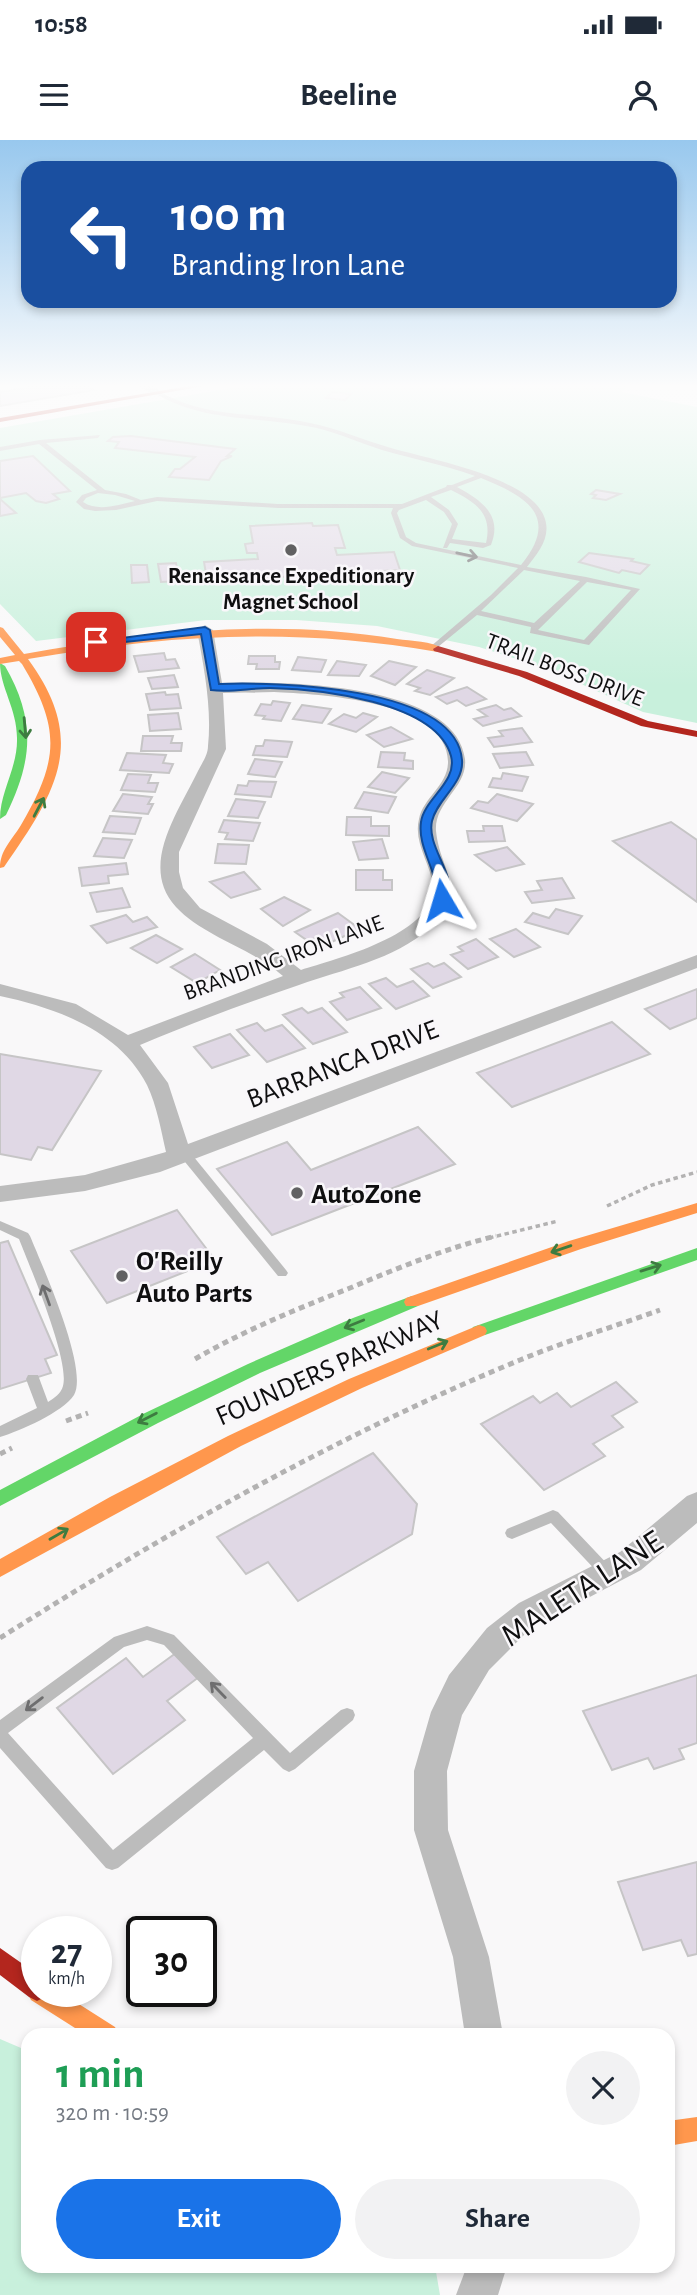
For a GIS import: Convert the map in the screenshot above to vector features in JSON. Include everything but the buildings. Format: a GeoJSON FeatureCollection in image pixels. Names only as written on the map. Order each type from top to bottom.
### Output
{"type":"FeatureCollection","features":[{"type":"Feature","properties":{"kind":"main road"},"geometry":{"type":"LineString","coordinates":[[0,630],[43,681],[54,707],[58,736],[57,753],[40,805],[0,864]]}},
{"type":"Feature","properties":{"kind":"main road","name":"TRAIL BOSS DRIVE"},"geometry":{"type":"LineString","coordinates":[[0,661],[118,639],[205,630],[323,632],[433,649],[530,675],[633,720],[697,734]]}},
{"type":"Feature","properties":{"kind":"main road"},"geometry":{"type":"LineString","coordinates":[[0,666],[20,700],[26,737],[20,773],[0,815]]}},
{"type":"Feature","properties":{"kind":"main road","name":"FOUNDERS PARKWAY"},"geometry":{"type":"LineString","coordinates":[[0,1499],[143,1420],[220,1382],[350,1326],[590,1239],[697,1208]]}},
{"type":"Feature","properties":{"kind":"main road","name":"FOUNDERS PARKWAY"},"geometry":{"type":"LineString","coordinates":[[0,1569],[250,1429],[381,1368],[510,1316],[697,1254]]}},
{"type":"Feature","properties":{"kind":"main road"},"geometry":{"type":"LineString","coordinates":[[0,1960],[21,1977]]}},
{"type":"Feature","properties":{"kind":"main road"},"geometry":{"type":"LineString","coordinates":[[64,2007],[96,2028]]}},
{"type":"Feature","properties":{"kind":"main road"},"geometry":{"type":"LineString","coordinates":[[675,2133],[697,2129]]}},
{"type":"Feature","properties":{"kind":"street"},"geometry":{"type":"LineString","coordinates":[[205,630],[215,688],[217,749],[170,852],[167,867],[171,884],[189,910],[209,925],[275,958],[298,978]]}},
{"type":"Feature","properties":{"kind":"street","name":"BRANDING IRON LANE"},"geometry":{"type":"LineString","coordinates":[[127,1043],[298,978],[378,951],[402,938],[435,913],[444,889],[427,834],[426,820],[457,771],[457,756],[444,733],[431,722],[397,705],[375,698],[270,685],[215,688]]}},
{"type":"Feature","properties":{"kind":"street","name":"BARRANCA DRIVE"},"geometry":{"type":"LineString","coordinates":[[0,1194],[85,1183],[182,1155],[697,961]]}},
{"type":"Feature","properties":{"kind":"street"},"geometry":{"type":"LineString","coordinates":[[0,990],[62,1007],[97,1021],[127,1043],[158,1086],[182,1155]]}},
{"type":"Feature","properties":{"kind":"street","name":"MALETA LANE"},"geometry":{"type":"LineString","coordinates":[[483,2028],[469,1950],[431,1831],[427,1801],[436,1742],[448,1708],[470,1671],[495,1639],[522,1617],[609,1574],[649,1547],[697,1504]]}},
{"type":"Feature","properties":{"kind":"street"},"geometry":{"type":"LineString","coordinates":[[477,2295],[485,2273]]}},
{"type":"Feature","properties":{"kind":"lane"},"geometry":{"type":"LineString","coordinates":[[97,487],[104,492]]}},
{"type":"Feature","properties":{"kind":"lane"},"geometry":{"type":"LineString","coordinates":[[138,499],[99,510],[88,508],[79,502],[85,495],[104,492],[138,499],[278,506],[400,506],[448,487]]}},
{"type":"Feature","properties":{"kind":"lane"},"geometry":{"type":"LineString","coordinates":[[449,541],[483,546],[489,544],[493,533],[486,510],[450,487]]}},
{"type":"Feature","properties":{"kind":"lane"},"geometry":{"type":"LineString","coordinates":[[433,649],[523,567],[538,549],[543,537],[541,519],[519,494],[505,487]]}},
{"type":"Feature","properties":{"kind":"lane"},"geometry":{"type":"LineString","coordinates":[[425,497],[441,505],[455,524],[449,541],[442,550]]}},
{"type":"Feature","properties":{"kind":"lane"},"geometry":{"type":"LineString","coordinates":[[400,506],[394,513],[405,541],[636,589],[586,643],[533,631],[586,579]]}},
{"type":"Feature","properties":{"kind":"lane"},"geometry":{"type":"LineString","coordinates":[[474,612],[537,626]]}},
{"type":"Feature","properties":{"kind":"lane"},"geometry":{"type":"LineString","coordinates":[[182,1155],[282,1273]]}},
{"type":"Feature","properties":{"kind":"lane"},"geometry":{"type":"LineString","coordinates":[[0,1225],[24,1236],[70,1359],[72,1388],[64,1399],[0,1432]]}},
{"type":"Feature","properties":{"kind":"lane"},"geometry":{"type":"LineString","coordinates":[[33,1379],[44,1409]]}},
{"type":"Feature","properties":{"kind":"lane"},"geometry":{"type":"LineString","coordinates":[[512,1533],[553,1516],[609,1574]]}},
{"type":"Feature","properties":{"kind":"lane"},"geometry":{"type":"LineString","coordinates":[[0,1730],[119,1642],[147,1633],[169,1640],[289,1764],[347,1715]]}},
{"type":"Feature","properties":{"kind":"lane"},"geometry":{"type":"LineString","coordinates":[[0,1736],[112,1862],[265,1739]]}},
{"type":"Feature","properties":{"kind":"path"},"geometry":{"type":"LineString","coordinates":[[0,1638],[144,1549],[256,1486],[391,1417],[522,1359],[660,1310]]}},
{"type":"Feature","properties":{"kind":"green space"},"geometry":{"type":"Polygon","coordinates":[[[0,487],[697,487],[697,723],[643,712],[548,669],[479,647],[377,626],[296,620],[206,620],[36,641],[0,604],[0,487]]]}},
{"type":"Feature","properties":{"kind":"green space"},"geometry":{"type":"Polygon","coordinates":[[[0,2039],[21,2048],[21,2273],[436,2273],[440,2295],[0,2295],[0,2039]]]}},
{"type":"Feature","properties":{"kind":"traffic: fast"},"geometry":{"type":"LineString","coordinates":[[0,666],[18,703],[23,740],[17,777],[0,815]]}},
{"type":"Feature","properties":{"kind":"traffic: fast"},"geometry":{"type":"LineString","coordinates":[[479,1331],[697,1254]]}},
{"type":"Feature","properties":{"kind":"traffic: fast"},"geometry":{"type":"LineString","coordinates":[[0,1499],[101,1444],[254,1368],[412,1302]]}},
{"type":"Feature","properties":{"kind":"traffic: slow"},"geometry":{"type":"LineString","coordinates":[[0,630],[26,663],[44,693],[54,720],[57,746],[52,773],[41,800],[0,864]]}},
{"type":"Feature","properties":{"kind":"traffic: slow"},"geometry":{"type":"LineString","coordinates":[[0,661],[109,643],[219,633],[328,634],[383,639],[438,649]]}},
{"type":"Feature","properties":{"kind":"traffic: slow"},"geometry":{"type":"LineString","coordinates":[[412,1302],[575,1245],[697,1208]]}},
{"type":"Feature","properties":{"kind":"traffic: slow"},"geometry":{"type":"LineString","coordinates":[[0,1569],[175,1471],[295,1411],[479,1331]]}},
{"type":"Feature","properties":{"kind":"traffic: slow"},"geometry":{"type":"LineString","coordinates":[[63,2007],[96,2028]]}},
{"type":"Feature","properties":{"kind":"traffic: slow"},"geometry":{"type":"LineString","coordinates":[[675,2133],[697,2129]]}},
{"type":"Feature","properties":{"kind":"traffic: jam"},"geometry":{"type":"LineString","coordinates":[[438,649],[523,674],[645,724],[697,734]]}},
{"type":"Feature","properties":{"kind":"traffic: jam"},"geometry":{"type":"LineString","coordinates":[[0,1960],[21,1976]]}},
{"type":"Feature","properties":{"kind":"place","name":"Renaissance Expeditionary Magnet School"},"geometry":{"type":"Point","coordinates":[291,550]}},
{"type":"Feature","properties":{"kind":"place","name":"AutoZone"},"geometry":{"type":"Point","coordinates":[297,1193]}},
{"type":"Feature","properties":{"kind":"place","name":"O'Reilly Auto Parts"},"geometry":{"type":"Point","coordinates":[122,1276]}},
{"type":"Feature","properties":{"kind":"route"},"geometry":{"type":"LineString","coordinates":[[96,642],[205,630],[215,688],[270,685],[346,693],[397,705],[431,722],[452,743],[457,756],[457,771],[426,820],[427,834],[442,878],[442,900]]}}]}
